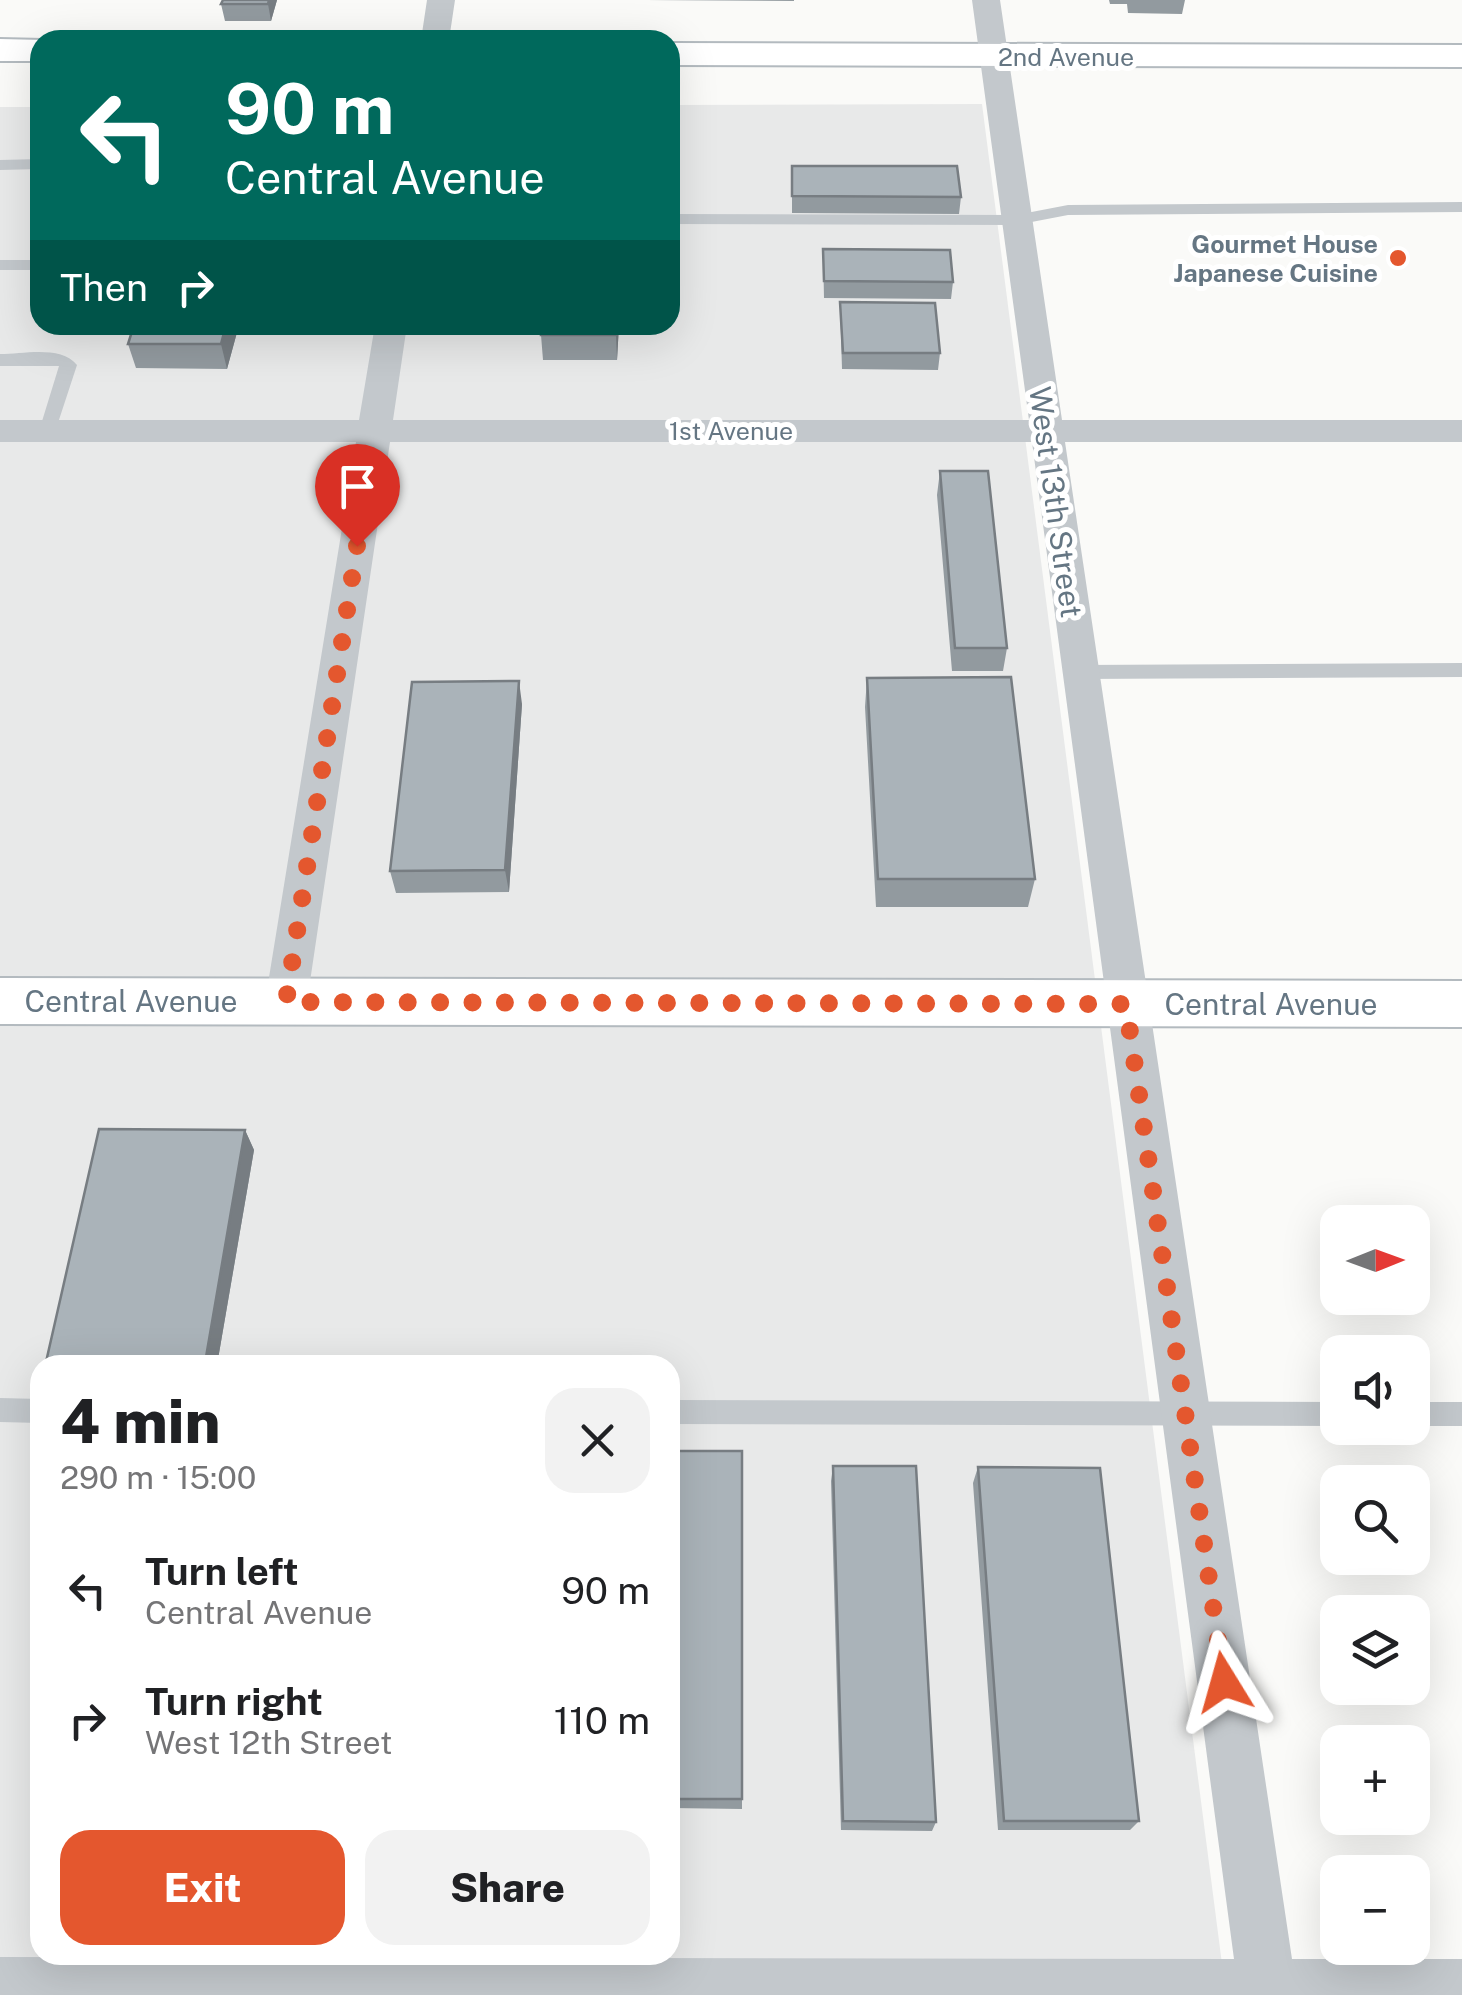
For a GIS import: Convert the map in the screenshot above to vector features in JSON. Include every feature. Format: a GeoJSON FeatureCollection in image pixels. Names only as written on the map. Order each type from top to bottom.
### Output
{"type":"FeatureCollection","features":[{"type":"Feature","properties":{"kind":"main road"},"geometry":{"type":"LineString","coordinates":[[0,50],[30,50]]}},
{"type":"Feature","properties":{"kind":"main road","name":"2nd Avenue"},"geometry":{"type":"LineString","coordinates":[[680,54],[995,70],[1462,84]]}},
{"type":"Feature","properties":{"kind":"main road","name":"2nd Avenue"},"geometry":{"type":"LineString","coordinates":[[680,82],[1462,56]]}},
{"type":"Feature","properties":{"kind":"main road"},"geometry":{"type":"LineString","coordinates":[[0,82],[30,82]]}},
{"type":"Feature","properties":{"kind":"main road","name":"Central Avenue"},"geometry":{"type":"LineString","coordinates":[[0,1001],[1462,1004]]}},
{"type":"Feature","properties":{"kind":"street"},"geometry":{"type":"LineString","coordinates":[[436,30],[441,0]]}},
{"type":"Feature","properties":{"kind":"street","name":"West 13th Street"},"geometry":{"type":"LineString","coordinates":[[986,0],[1268,1991]]}},
{"type":"Feature","properties":{"kind":"street"},"geometry":{"type":"LineString","coordinates":[[286,1002],[389,335]]}},
{"type":"Feature","properties":{"kind":"street","name":"1st Avenue"},"geometry":{"type":"LineString","coordinates":[[0,432],[1462,432]]}},
{"type":"Feature","properties":{"kind":"street"},"geometry":{"type":"LineString","coordinates":[[0,1986],[108,1979],[1268,1991],[1462,1988]]}},
{"type":"Feature","properties":{"kind":"lane"},"geometry":{"type":"LineString","coordinates":[[0,165],[30,164]]}},
{"type":"Feature","properties":{"kind":"lane"},"geometry":{"type":"LineString","coordinates":[[680,220],[1016,220],[1068,210],[1462,207]]}},
{"type":"Feature","properties":{"kind":"lane"},"geometry":{"type":"LineString","coordinates":[[0,265],[30,265]]}},
{"type":"Feature","properties":{"kind":"lane"},"geometry":{"type":"LineString","coordinates":[[0,360],[62,359],[68,365],[48,432]]}},
{"type":"Feature","properties":{"kind":"lane"},"geometry":{"type":"LineString","coordinates":[[1080,672],[1462,670]]}},
{"type":"Feature","properties":{"kind":"lane"},"geometry":{"type":"LineString","coordinates":[[0,1410],[30,1410]]}},
{"type":"Feature","properties":{"kind":"lane"},"geometry":{"type":"LineString","coordinates":[[680,1412],[1320,1414]]}},
{"type":"Feature","properties":{"kind":"lane"},"geometry":{"type":"LineString","coordinates":[[1430,1414],[1462,1414]]}},
{"type":"Feature","properties":{"kind":"shaded area"},"geometry":{"type":"Polygon","coordinates":[[[982,104],[1226,1995],[0,1995],[0,107],[30,107],[30,335],[680,335],[680,105],[982,104]]]}},
{"type":"Feature","properties":{"kind":"building"},"geometry":{"type":"Polygon","coordinates":[[[223,0],[269,0],[268,4],[221,4],[223,0]]]}},
{"type":"Feature","properties":{"kind":"building"},"geometry":{"type":"Polygon","coordinates":[[[792,166],[957,166],[961,197],[792,196],[792,166]]]}},
{"type":"Feature","properties":{"kind":"building"},"geometry":{"type":"Polygon","coordinates":[[[823,249],[950,250],[953,282],[824,281],[823,249]]]}},
{"type":"Feature","properties":{"kind":"building"},"geometry":{"type":"Polygon","coordinates":[[[840,302],[935,303],[940,353],[843,353],[840,302]]]}},
{"type":"Feature","properties":{"kind":"building"},"geometry":{"type":"Polygon","coordinates":[[[131,335],[223,335],[221,344],[128,344],[131,335]]]}},
{"type":"Feature","properties":{"kind":"building"},"geometry":{"type":"Polygon","coordinates":[[[940,471],[988,471],[1007,648],[955,648],[940,471]]]}},
{"type":"Feature","properties":{"kind":"building"},"geometry":{"type":"Polygon","coordinates":[[[1011,677],[1035,879],[878,879],[867,678],[1011,677]]]}},
{"type":"Feature","properties":{"kind":"building"},"geometry":{"type":"Polygon","coordinates":[[[519,681],[505,870],[390,871],[412,682],[519,681]]]}},
{"type":"Feature","properties":{"kind":"building"},"geometry":{"type":"Polygon","coordinates":[[[99,1129],[245,1130],[206,1355],[48,1355],[99,1129]]]}},
{"type":"Feature","properties":{"kind":"building"},"geometry":{"type":"Polygon","coordinates":[[[680,1451],[742,1451],[742,1799],[680,1799],[680,1451]]]}},
{"type":"Feature","properties":{"kind":"building"},"geometry":{"type":"Polygon","coordinates":[[[833,1466],[916,1466],[936,1822],[843,1821],[833,1466]]]}},
{"type":"Feature","properties":{"kind":"building"},"geometry":{"type":"Polygon","coordinates":[[[978,1467],[1100,1468],[1139,1821],[1004,1821],[978,1467]]]}},
{"type":"Feature","properties":{"kind":"place","name":"Gourmet House Japanese Cuisine"},"geometry":{"type":"Point","coordinates":[1398,258]}},
{"type":"Feature","properties":{"kind":"route"},"geometry":{"type":"LineString","coordinates":[[357,546],[286,1002],[1126,1004],[1224,1682]]}}]}
